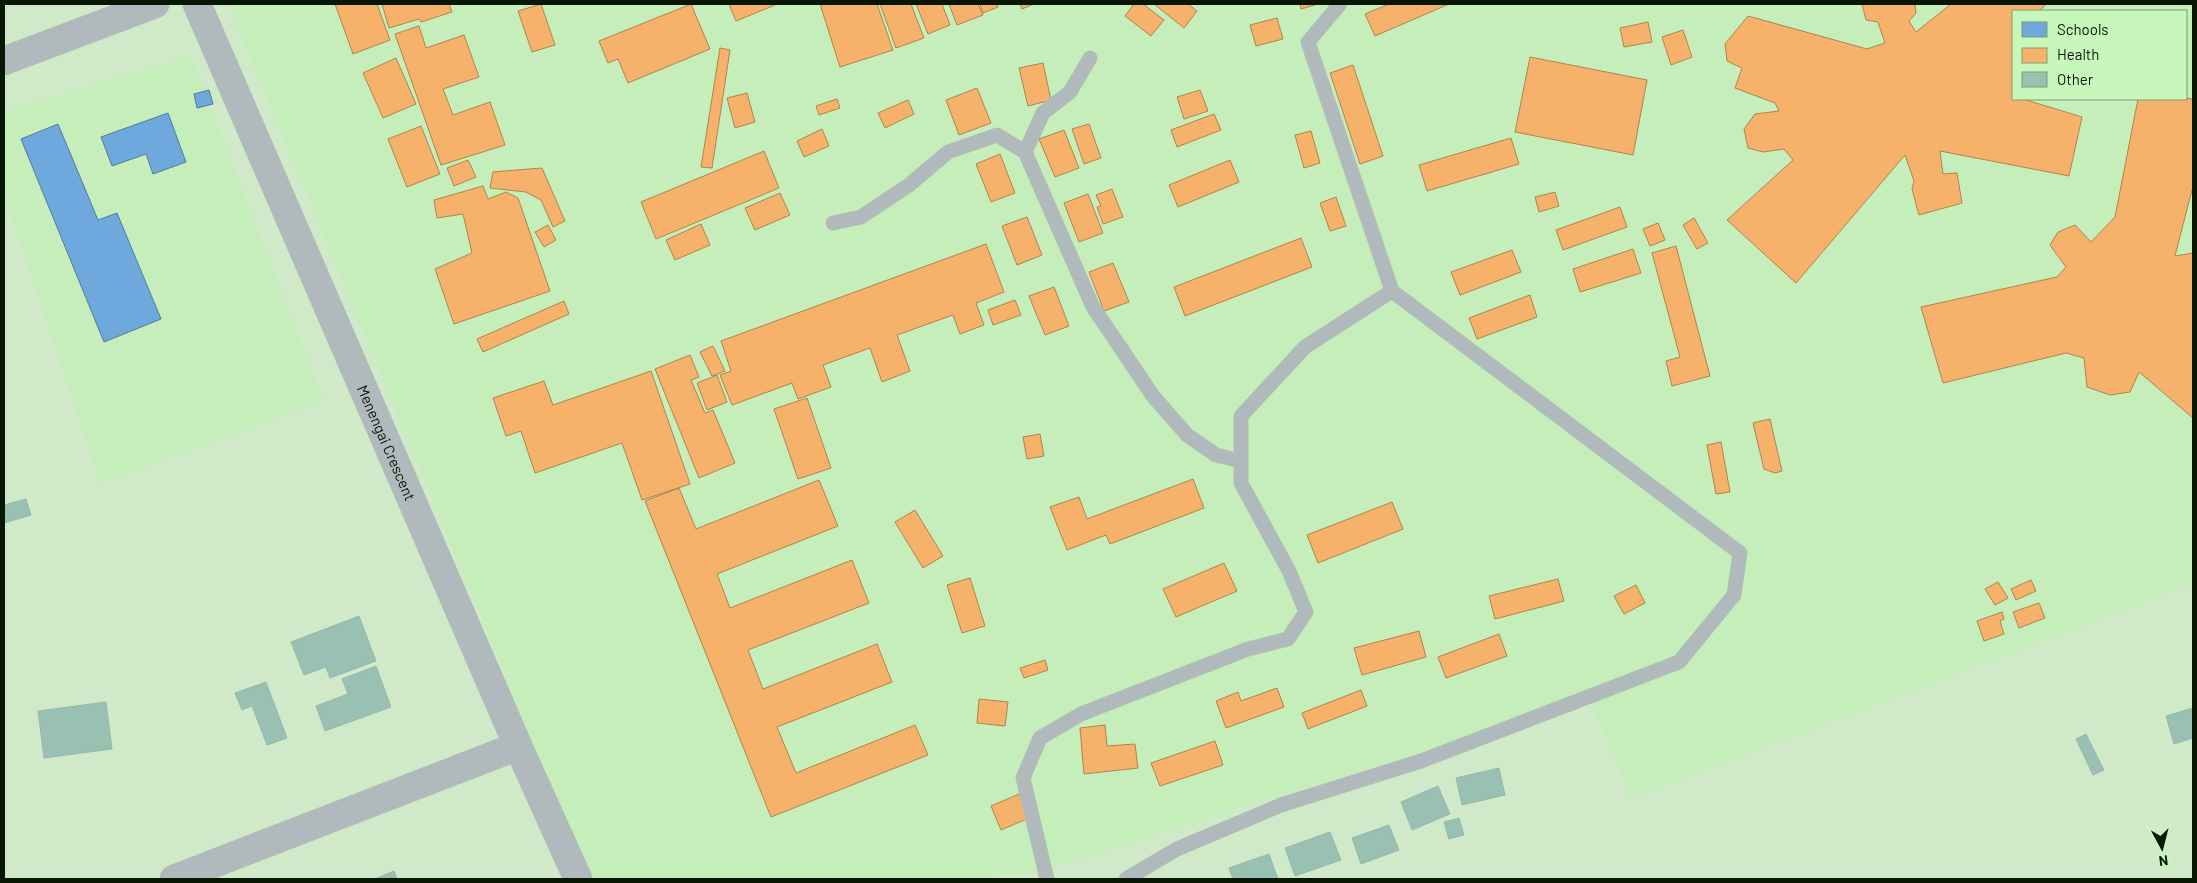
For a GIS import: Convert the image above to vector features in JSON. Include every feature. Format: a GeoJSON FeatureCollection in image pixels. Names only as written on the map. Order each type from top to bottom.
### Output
{"type":"FeatureCollection","features":[{"type":"Feature","properties":{"kind":"street"},"geometry":{"type":"LineString","coordinates":[[4,61],[155,4]]}},
{"type":"Feature","properties":{"kind":"street","name":"Menengai Crescent"},"geometry":{"type":"LineString","coordinates":[[197,4],[518,746],[578,879]]}},
{"type":"Feature","properties":{"kind":"street"},"geometry":{"type":"LineString","coordinates":[[174,879],[518,746]]}},
{"type":"Feature","properties":{"kind":"lane"},"geometry":{"type":"LineString","coordinates":[[1126,879],[1177,849],[1281,805],[1421,761],[1680,662],[1734,595],[1740,553],[1392,291],[1308,42],[1340,4]]}},
{"type":"Feature","properties":{"kind":"lane"},"geometry":{"type":"LineString","coordinates":[[1025,152],[1042,113],[1070,92],[1090,58]]}},
{"type":"Feature","properties":{"kind":"lane"},"geometry":{"type":"LineString","coordinates":[[834,223],[861,217],[909,185],[948,152],[998,135],[1025,152],[1092,306],[1153,396],[1187,435],[1216,455],[1241,460]]}},
{"type":"Feature","properties":{"kind":"lane"},"geometry":{"type":"LineString","coordinates":[[1047,879],[1023,778],[1040,738],[1081,714],[1248,650],[1288,639],[1306,612],[1289,571],[1241,483],[1240,416],[1305,347],[1392,291]]}},
{"type":"Feature","properties":{"kind":"shaded area"},"geometry":{"type":"Polygon","coordinates":[[[228,4],[2193,4],[2193,584],[1631,799],[1589,698],[1039,872],[967,879],[589,879],[228,4]]]}},
{"type":"Feature","properties":{"kind":"shaded area"},"geometry":{"type":"Polygon","coordinates":[[[191,56],[324,401],[101,484],[4,193],[4,111],[191,56]]]}},
{"type":"Feature","properties":{"kind":"building: Schools"},"geometry":{"type":"Polygon","coordinates":[[[209,90],[213,104],[197,108],[194,94],[209,90]]]}},
{"type":"Feature","properties":{"kind":"building: Schools"},"geometry":{"type":"Polygon","coordinates":[[[168,113],[186,162],[153,174],[146,154],[112,166],[101,137],[168,113]]]}},
{"type":"Feature","properties":{"kind":"building: Schools"},"geometry":{"type":"Polygon","coordinates":[[[58,124],[98,220],[117,213],[161,319],[104,342],[21,139],[58,124]]]}},
{"type":"Feature","properties":{"kind":"building: Health"},"geometry":{"type":"Polygon","coordinates":[[[335,4],[377,4],[390,40],[353,54],[335,4]]]}},
{"type":"Feature","properties":{"kind":"building: Health"},"geometry":{"type":"Polygon","coordinates":[[[382,4],[449,4],[452,12],[421,22],[419,19],[389,28],[382,4]]]}},
{"type":"Feature","properties":{"kind":"building: Health"},"geometry":{"type":"Polygon","coordinates":[[[541,4],[555,45],[532,52],[518,11],[541,4]]]}},
{"type":"Feature","properties":{"kind":"building: Health"},"geometry":{"type":"Polygon","coordinates":[[[691,4],[710,49],[628,83],[618,59],[608,63],[599,41],[691,4]]]}},
{"type":"Feature","properties":{"kind":"building: Health"},"geometry":{"type":"Polygon","coordinates":[[[729,4],[774,4],[775,5],[736,21],[729,4]]]}},
{"type":"Feature","properties":{"kind":"building: Health"},"geometry":{"type":"Polygon","coordinates":[[[820,4],[877,4],[893,50],[840,67],[820,4]]]}},
{"type":"Feature","properties":{"kind":"building: Health"},"geometry":{"type":"Polygon","coordinates":[[[880,4],[911,4],[924,38],[896,48],[880,4]]]}},
{"type":"Feature","properties":{"kind":"building: Health"},"geometry":{"type":"Polygon","coordinates":[[[916,4],[942,4],[950,25],[928,34],[916,4]]]}},
{"type":"Feature","properties":{"kind":"building: Health"},"geometry":{"type":"Polygon","coordinates":[[[949,4],[978,4],[983,15],[957,25],[949,4]]]}},
{"type":"Feature","properties":{"kind":"building: Health"},"geometry":{"type":"Polygon","coordinates":[[[980,4],[997,4],[998,7],[983,13],[980,4]]]}},
{"type":"Feature","properties":{"kind":"building: Health"},"geometry":{"type":"Polygon","coordinates":[[[1020,4],[1034,4],[1022,9],[1020,4]]]}},
{"type":"Feature","properties":{"kind":"building: Health"},"geometry":{"type":"Polygon","coordinates":[[[1134,4],[1143,4],[1164,20],[1151,36],[1125,16],[1134,4]]]}},
{"type":"Feature","properties":{"kind":"building: Health"},"geometry":{"type":"Polygon","coordinates":[[[1154,4],[1188,4],[1197,11],[1184,28],[1154,4]]]}},
{"type":"Feature","properties":{"kind":"building: Health"},"geometry":{"type":"Polygon","coordinates":[[[1300,4],[1318,4],[1301,9],[1300,4]]]}},
{"type":"Feature","properties":{"kind":"building: Health"},"geometry":{"type":"Polygon","coordinates":[[[1389,4],[1449,4],[1375,36],[1365,14],[1389,4]]]}},
{"type":"Feature","properties":{"kind":"building: Health"},"geometry":{"type":"Polygon","coordinates":[[[1862,4],[1915,4],[1916,13],[1909,21],[1916,32],[1951,4],[2046,4],[2041,10],[2012,10],[2012,100],[2026,100],[2082,117],[2069,176],[1940,151],[1943,174],[1957,173],[1962,203],[1919,215],[1912,189],[1914,181],[1905,155],[1796,283],[1727,220],[1793,160],[1784,149],[1763,152],[1748,148],[1744,129],[1755,114],[1779,111],[1775,103],[1735,88],[1742,68],[1727,61],[1725,44],[1748,16],[1867,49],[1885,43],[1878,22],[1866,20],[1862,4]]]}},
{"type":"Feature","properties":{"kind":"building: Health"},"geometry":{"type":"Polygon","coordinates":[[[1277,18],[1283,39],[1256,46],[1250,25],[1277,18]]]}},
{"type":"Feature","properties":{"kind":"building: Health"},"geometry":{"type":"Polygon","coordinates":[[[1648,22],[1652,42],[1624,47],[1620,28],[1648,22]]]}},
{"type":"Feature","properties":{"kind":"building: Health"},"geometry":{"type":"Polygon","coordinates":[[[419,26],[426,48],[464,35],[479,77],[443,89],[453,115],[490,102],[505,145],[441,165],[395,34],[419,26]]]}},
{"type":"Feature","properties":{"kind":"building: Health"},"geometry":{"type":"Polygon","coordinates":[[[1683,30],[1692,57],[1671,65],[1662,37],[1683,30]]]}},
{"type":"Feature","properties":{"kind":"building: Health"},"geometry":{"type":"Polygon","coordinates":[[[720,48],[730,50],[712,168],[701,167],[720,48]]]}},
{"type":"Feature","properties":{"kind":"building: Health"},"geometry":{"type":"Polygon","coordinates":[[[1530,57],[1647,80],[1633,155],[1515,132],[1530,57]]]}},
{"type":"Feature","properties":{"kind":"building: Health"},"geometry":{"type":"Polygon","coordinates":[[[396,58],[416,104],[383,118],[363,73],[396,58]]]}},
{"type":"Feature","properties":{"kind":"building: Health"},"geometry":{"type":"Polygon","coordinates":[[[1043,63],[1051,100],[1028,106],[1019,68],[1043,63]]]}},
{"type":"Feature","properties":{"kind":"building: Health"},"geometry":{"type":"Polygon","coordinates":[[[1353,65],[1383,156],[1360,164],[1330,73],[1353,65]]]}},
{"type":"Feature","properties":{"kind":"building: Health"},"geometry":{"type":"Polygon","coordinates":[[[977,88],[991,123],[959,135],[946,100],[977,88]]]}},
{"type":"Feature","properties":{"kind":"building: Health"},"geometry":{"type":"Polygon","coordinates":[[[1200,90],[1208,111],[1184,119],[1177,97],[1200,90]]]}},
{"type":"Feature","properties":{"kind":"building: Health"},"geometry":{"type":"Polygon","coordinates":[[[747,93],[755,122],[735,128],[727,98],[747,93]]]}},
{"type":"Feature","properties":{"kind":"building: Health"},"geometry":{"type":"Polygon","coordinates":[[[837,99],[840,108],[819,115],[816,106],[837,99]]]}},
{"type":"Feature","properties":{"kind":"building: Health"},"geometry":{"type":"Polygon","coordinates":[[[2193,99],[2193,186],[2175,256],[2193,253],[2193,418],[2139,372],[2130,392],[2110,395],[2087,387],[2084,358],[2066,353],[1943,383],[1921,307],[2057,277],[2066,267],[2050,245],[2058,232],[2075,225],[2091,242],[2115,217],[2138,100],[2193,99]]]}},
{"type":"Feature","properties":{"kind":"building: Health"},"geometry":{"type":"Polygon","coordinates":[[[908,100],[914,114],[885,128],[878,113],[908,100]]]}},
{"type":"Feature","properties":{"kind":"building: Health"},"geometry":{"type":"Polygon","coordinates":[[[1214,114],[1221,130],[1177,147],[1171,130],[1214,114]]]}},
{"type":"Feature","properties":{"kind":"building: Health"},"geometry":{"type":"Polygon","coordinates":[[[1089,124],[1101,158],[1084,164],[1072,129],[1089,124]]]}},
{"type":"Feature","properties":{"kind":"building: Health"},"geometry":{"type":"Polygon","coordinates":[[[421,126],[440,174],[407,187],[388,139],[421,126]]]}},
{"type":"Feature","properties":{"kind":"building: Health"},"geometry":{"type":"Polygon","coordinates":[[[822,129],[829,146],[804,157],[797,141],[822,129]]]}},
{"type":"Feature","properties":{"kind":"building: Health"},"geometry":{"type":"Polygon","coordinates":[[[1064,130],[1079,168],[1055,177],[1039,139],[1064,130]]]}},
{"type":"Feature","properties":{"kind":"building: Health"},"geometry":{"type":"Polygon","coordinates":[[[1311,131],[1320,163],[1304,168],[1295,135],[1311,131]]]}},
{"type":"Feature","properties":{"kind":"building: Health"},"geometry":{"type":"Polygon","coordinates":[[[1511,138],[1519,164],[1427,191],[1419,165],[1511,138]]]}},
{"type":"Feature","properties":{"kind":"building: Health"},"geometry":{"type":"Polygon","coordinates":[[[764,151],[779,188],[656,239],[641,202],[764,151]]]}},
{"type":"Feature","properties":{"kind":"building: Health"},"geometry":{"type":"Polygon","coordinates":[[[1000,154],[1015,193],[991,202],[976,164],[1000,154]]]}},
{"type":"Feature","properties":{"kind":"building: Health"},"geometry":{"type":"Polygon","coordinates":[[[468,160],[476,177],[454,186],[447,168],[468,160]]]}},
{"type":"Feature","properties":{"kind":"building: Health"},"geometry":{"type":"Polygon","coordinates":[[[1230,160],[1239,182],[1178,207],[1169,185],[1230,160]]]}},
{"type":"Feature","properties":{"kind":"building: Health"},"geometry":{"type":"Polygon","coordinates":[[[542,168],[565,221],[553,227],[541,200],[526,192],[490,188],[493,172],[542,168]]]}},
{"type":"Feature","properties":{"kind":"building: Health"},"geometry":{"type":"Polygon","coordinates":[[[483,186],[488,199],[506,192],[518,198],[550,291],[454,324],[435,269],[472,253],[463,214],[437,218],[434,200],[483,186]]]}},
{"type":"Feature","properties":{"kind":"building: Health"},"geometry":{"type":"Polygon","coordinates":[[[1112,189],[1123,217],[1103,224],[1097,207],[1101,206],[1096,195],[1112,189]]]}},
{"type":"Feature","properties":{"kind":"building: Health"},"geometry":{"type":"Polygon","coordinates":[[[1555,192],[1559,206],[1539,212],[1535,197],[1555,192]]]}},
{"type":"Feature","properties":{"kind":"building: Health"},"geometry":{"type":"Polygon","coordinates":[[[780,193],[790,215],[755,230],[745,208],[780,193]]]}},
{"type":"Feature","properties":{"kind":"building: Health"},"geometry":{"type":"Polygon","coordinates":[[[1088,194],[1103,233],[1079,242],[1064,203],[1088,194]]]}},
{"type":"Feature","properties":{"kind":"building: Health"},"geometry":{"type":"Polygon","coordinates":[[[1336,197],[1346,226],[1330,231],[1320,203],[1336,197]]]}},
{"type":"Feature","properties":{"kind":"building: Health"},"geometry":{"type":"Polygon","coordinates":[[[1620,207],[1627,227],[1563,250],[1556,230],[1620,207]]]}},
{"type":"Feature","properties":{"kind":"building: Health"},"geometry":{"type":"Polygon","coordinates":[[[1027,217],[1042,255],[1017,265],[1002,226],[1027,217]]]}},
{"type":"Feature","properties":{"kind":"building: Health"},"geometry":{"type":"Polygon","coordinates":[[[1694,218],[1708,243],[1697,249],[1683,225],[1694,218]]]}},
{"type":"Feature","properties":{"kind":"building: Health"},"geometry":{"type":"Polygon","coordinates":[[[1658,223],[1665,240],[1650,246],[1643,229],[1658,223]]]}},
{"type":"Feature","properties":{"kind":"building: Health"},"geometry":{"type":"Polygon","coordinates":[[[701,224],[710,245],[675,260],[666,240],[701,224]]]}},
{"type":"Feature","properties":{"kind":"building: Health"},"geometry":{"type":"Polygon","coordinates":[[[548,225],[556,240],[544,247],[535,232],[548,225]]]}},
{"type":"Feature","properties":{"kind":"building: Health"},"geometry":{"type":"Polygon","coordinates":[[[1301,238],[1312,267],[1185,316],[1174,287],[1301,238]]]}},
{"type":"Feature","properties":{"kind":"building: Health"},"geometry":{"type":"Polygon","coordinates":[[[986,244],[1004,292],[976,303],[984,325],[960,334],[953,315],[897,335],[910,371],[882,382],[870,348],[823,365],[831,387],[798,399],[792,383],[732,405],[720,375],[731,371],[721,341],[986,244]]]}},
{"type":"Feature","properties":{"kind":"building: Health"},"geometry":{"type":"Polygon","coordinates":[[[1676,246],[1710,376],[1672,386],[1666,361],[1680,357],[1652,253],[1676,246]]]}},
{"type":"Feature","properties":{"kind":"building: Health"},"geometry":{"type":"Polygon","coordinates":[[[1633,249],[1641,273],[1580,292],[1573,269],[1633,249]]]}},
{"type":"Feature","properties":{"kind":"building: Health"},"geometry":{"type":"Polygon","coordinates":[[[1512,250],[1521,272],[1460,295],[1451,272],[1512,250]]]}},
{"type":"Feature","properties":{"kind":"building: Health"},"geometry":{"type":"Polygon","coordinates":[[[1113,263],[1129,302],[1104,311],[1089,272],[1113,263]]]}},
{"type":"Feature","properties":{"kind":"building: Health"},"geometry":{"type":"Polygon","coordinates":[[[1054,287],[1069,326],[1045,335],[1029,296],[1054,287]]]}},
{"type":"Feature","properties":{"kind":"building: Health"},"geometry":{"type":"Polygon","coordinates":[[[1530,295],[1537,317],[1477,339],[1469,318],[1530,295]]]}},
{"type":"Feature","properties":{"kind":"building: Health"},"geometry":{"type":"Polygon","coordinates":[[[1015,300],[1021,315],[993,325],[988,310],[1015,300]]]}},
{"type":"Feature","properties":{"kind":"building: Health"},"geometry":{"type":"Polygon","coordinates":[[[564,301],[569,314],[483,352],[477,339],[564,301]]]}},
{"type":"Feature","properties":{"kind":"building: Health"},"geometry":{"type":"Polygon","coordinates":[[[713,346],[725,371],[712,376],[700,352],[713,346]]]}},
{"type":"Feature","properties":{"kind":"building: Health"},"geometry":{"type":"Polygon","coordinates":[[[690,355],[699,377],[691,380],[705,413],[713,410],[735,463],[699,478],[655,369],[690,355]]]}},
{"type":"Feature","properties":{"kind":"building: Health"},"geometry":{"type":"Polygon","coordinates":[[[651,371],[690,484],[642,500],[622,443],[535,473],[521,431],[506,436],[493,398],[544,381],[553,405],[651,371]]]}},
{"type":"Feature","properties":{"kind":"building: Health"},"geometry":{"type":"Polygon","coordinates":[[[717,375],[727,402],[707,410],[697,383],[717,375]]]}},
{"type":"Feature","properties":{"kind":"building: Health"},"geometry":{"type":"Polygon","coordinates":[[[807,398],[831,468],[798,479],[774,409],[807,398]]]}},
{"type":"Feature","properties":{"kind":"building: Health"},"geometry":{"type":"Polygon","coordinates":[[[1770,419],[1782,471],[1775,473],[1764,469],[1753,423],[1770,419]]]}},
{"type":"Feature","properties":{"kind":"building: Health"},"geometry":{"type":"Polygon","coordinates":[[[1040,434],[1044,456],[1027,459],[1023,437],[1040,434]]]}},
{"type":"Feature","properties":{"kind":"building: Health"},"geometry":{"type":"Polygon","coordinates":[[[1721,442],[1730,492],[1716,494],[1707,445],[1721,442]]]}},
{"type":"Feature","properties":{"kind":"building: Health"},"geometry":{"type":"Polygon","coordinates":[[[1193,479],[1204,508],[1110,544],[1106,535],[1067,550],[1050,507],[1079,497],[1087,519],[1193,479]]]}},
{"type":"Feature","properties":{"kind":"building: Health"},"geometry":{"type":"Polygon","coordinates":[[[819,480],[838,526],[717,574],[730,608],[852,560],[869,603],[748,650],[763,689],[877,644],[892,682],[777,727],[796,773],[915,725],[928,755],[771,817],[645,501],[679,488],[696,529],[819,480]]]}},
{"type":"Feature","properties":{"kind":"building: Health"},"geometry":{"type":"Polygon","coordinates":[[[1392,502],[1403,529],[1318,563],[1307,535],[1392,502]]]}},
{"type":"Feature","properties":{"kind":"building: Health"},"geometry":{"type":"Polygon","coordinates":[[[915,510],[943,556],[923,568],[895,522],[915,510]]]}},
{"type":"Feature","properties":{"kind":"building: Health"},"geometry":{"type":"Polygon","coordinates":[[[1224,563],[1237,591],[1176,617],[1163,589],[1224,563]]]}},
{"type":"Feature","properties":{"kind":"building: Health"},"geometry":{"type":"Polygon","coordinates":[[[970,578],[985,626],[962,633],[947,585],[970,578]]]}},
{"type":"Feature","properties":{"kind":"building: Health"},"geometry":{"type":"Polygon","coordinates":[[[1558,579],[1564,601],[1495,619],[1489,596],[1558,579]]]}},
{"type":"Feature","properties":{"kind":"building: Health"},"geometry":{"type":"Polygon","coordinates":[[[2031,580],[2036,591],[2016,600],[2011,589],[2031,580]]]}},
{"type":"Feature","properties":{"kind":"building: Health"},"geometry":{"type":"Polygon","coordinates":[[[1998,582],[2008,598],[1995,605],[1985,589],[1998,582]]]}},
{"type":"Feature","properties":{"kind":"building: Health"},"geometry":{"type":"Polygon","coordinates":[[[1636,585],[1645,603],[1624,614],[1614,596],[1636,585]]]}},
{"type":"Feature","properties":{"kind":"building: Health"},"geometry":{"type":"Polygon","coordinates":[[[2039,603],[2045,618],[2019,628],[2013,612],[2039,603]]]}},
{"type":"Feature","properties":{"kind":"building: Health"},"geometry":{"type":"Polygon","coordinates":[[[2002,612],[2004,619],[2000,621],[2004,634],[1984,641],[1977,621],[2002,612]]]}},
{"type":"Feature","properties":{"kind":"building: Health"},"geometry":{"type":"Polygon","coordinates":[[[1419,631],[1426,657],[1362,675],[1354,648],[1419,631]]]}},
{"type":"Feature","properties":{"kind":"building: Health"},"geometry":{"type":"Polygon","coordinates":[[[1499,634],[1507,656],[1446,678],[1438,657],[1499,634]]]}},
{"type":"Feature","properties":{"kind":"building: Health"},"geometry":{"type":"Polygon","coordinates":[[[1045,660],[1048,670],[1024,678],[1020,668],[1045,660]]]}},
{"type":"Feature","properties":{"kind":"building: Health"},"geometry":{"type":"Polygon","coordinates":[[[1277,688],[1284,707],[1226,728],[1216,701],[1238,692],[1241,701],[1277,688]]]}},
{"type":"Feature","properties":{"kind":"building: Health"},"geometry":{"type":"Polygon","coordinates":[[[1361,690],[1367,706],[1308,729],[1302,713],[1361,690]]]}},
{"type":"Feature","properties":{"kind":"building: Health"},"geometry":{"type":"Polygon","coordinates":[[[979,699],[1008,702],[1005,726],[977,723],[979,699]]]}},
{"type":"Feature","properties":{"kind":"building: Health"},"geometry":{"type":"Polygon","coordinates":[[[1105,725],[1107,746],[1135,744],[1138,768],[1084,774],[1080,728],[1105,725]]]}},
{"type":"Feature","properties":{"kind":"building: Health"},"geometry":{"type":"Polygon","coordinates":[[[1215,741],[1223,765],[1160,786],[1151,763],[1215,741]]]}},
{"type":"Feature","properties":{"kind":"building: Health"},"geometry":{"type":"Polygon","coordinates":[[[1019,794],[1029,818],[1001,830],[991,806],[1019,794]]]}},
{"type":"Feature","properties":{"kind":"building: Other"},"geometry":{"type":"Polygon","coordinates":[[[26,499],[31,515],[4,523],[4,505],[26,499]]]}},
{"type":"Feature","properties":{"kind":"building: Other"},"geometry":{"type":"Polygon","coordinates":[[[359,616],[376,661],[330,678],[326,667],[304,675],[291,642],[359,616]]]}},
{"type":"Feature","properties":{"kind":"building: Other"},"geometry":{"type":"Polygon","coordinates":[[[376,666],[391,707],[325,731],[316,706],[348,694],[342,679],[376,666]]]}},
{"type":"Feature","properties":{"kind":"building: Other"},"geometry":{"type":"Polygon","coordinates":[[[266,682],[287,738],[267,745],[252,706],[242,710],[235,693],[266,682]]]}},
{"type":"Feature","properties":{"kind":"building: Other"},"geometry":{"type":"Polygon","coordinates":[[[106,702],[112,749],[44,758],[38,711],[106,702]]]}},
{"type":"Feature","properties":{"kind":"building: Other"},"geometry":{"type":"Polygon","coordinates":[[[2193,708],[2193,738],[2174,744],[2166,716],[2193,708]]]}},
{"type":"Feature","properties":{"kind":"building: Other"},"geometry":{"type":"Polygon","coordinates":[[[2086,734],[2104,770],[2093,775],[2076,739],[2086,734]]]}},
{"type":"Feature","properties":{"kind":"building: Other"},"geometry":{"type":"Polygon","coordinates":[[[1499,768],[1505,795],[1462,805],[1456,778],[1499,768]]]}},
{"type":"Feature","properties":{"kind":"building: Other"},"geometry":{"type":"Polygon","coordinates":[[[1438,786],[1450,814],[1412,830],[1401,802],[1438,786]]]}},
{"type":"Feature","properties":{"kind":"building: Other"},"geometry":{"type":"Polygon","coordinates":[[[1459,818],[1464,835],[1449,839],[1444,822],[1459,818]]]}},
{"type":"Feature","properties":{"kind":"building: Other"},"geometry":{"type":"Polygon","coordinates":[[[1389,825],[1399,850],[1361,864],[1352,838],[1389,825]]]}},
{"type":"Feature","properties":{"kind":"building: Other"},"geometry":{"type":"Polygon","coordinates":[[[1330,832],[1341,860],[1295,876],[1285,848],[1330,832]]]}},
{"type":"Feature","properties":{"kind":"building: Other"},"geometry":{"type":"Polygon","coordinates":[[[1269,854],[1278,879],[1233,879],[1229,868],[1269,854]]]}},
{"type":"Feature","properties":{"kind":"building: Other"},"geometry":{"type":"Polygon","coordinates":[[[394,871],[397,879],[375,879],[394,871]]]}}]}
